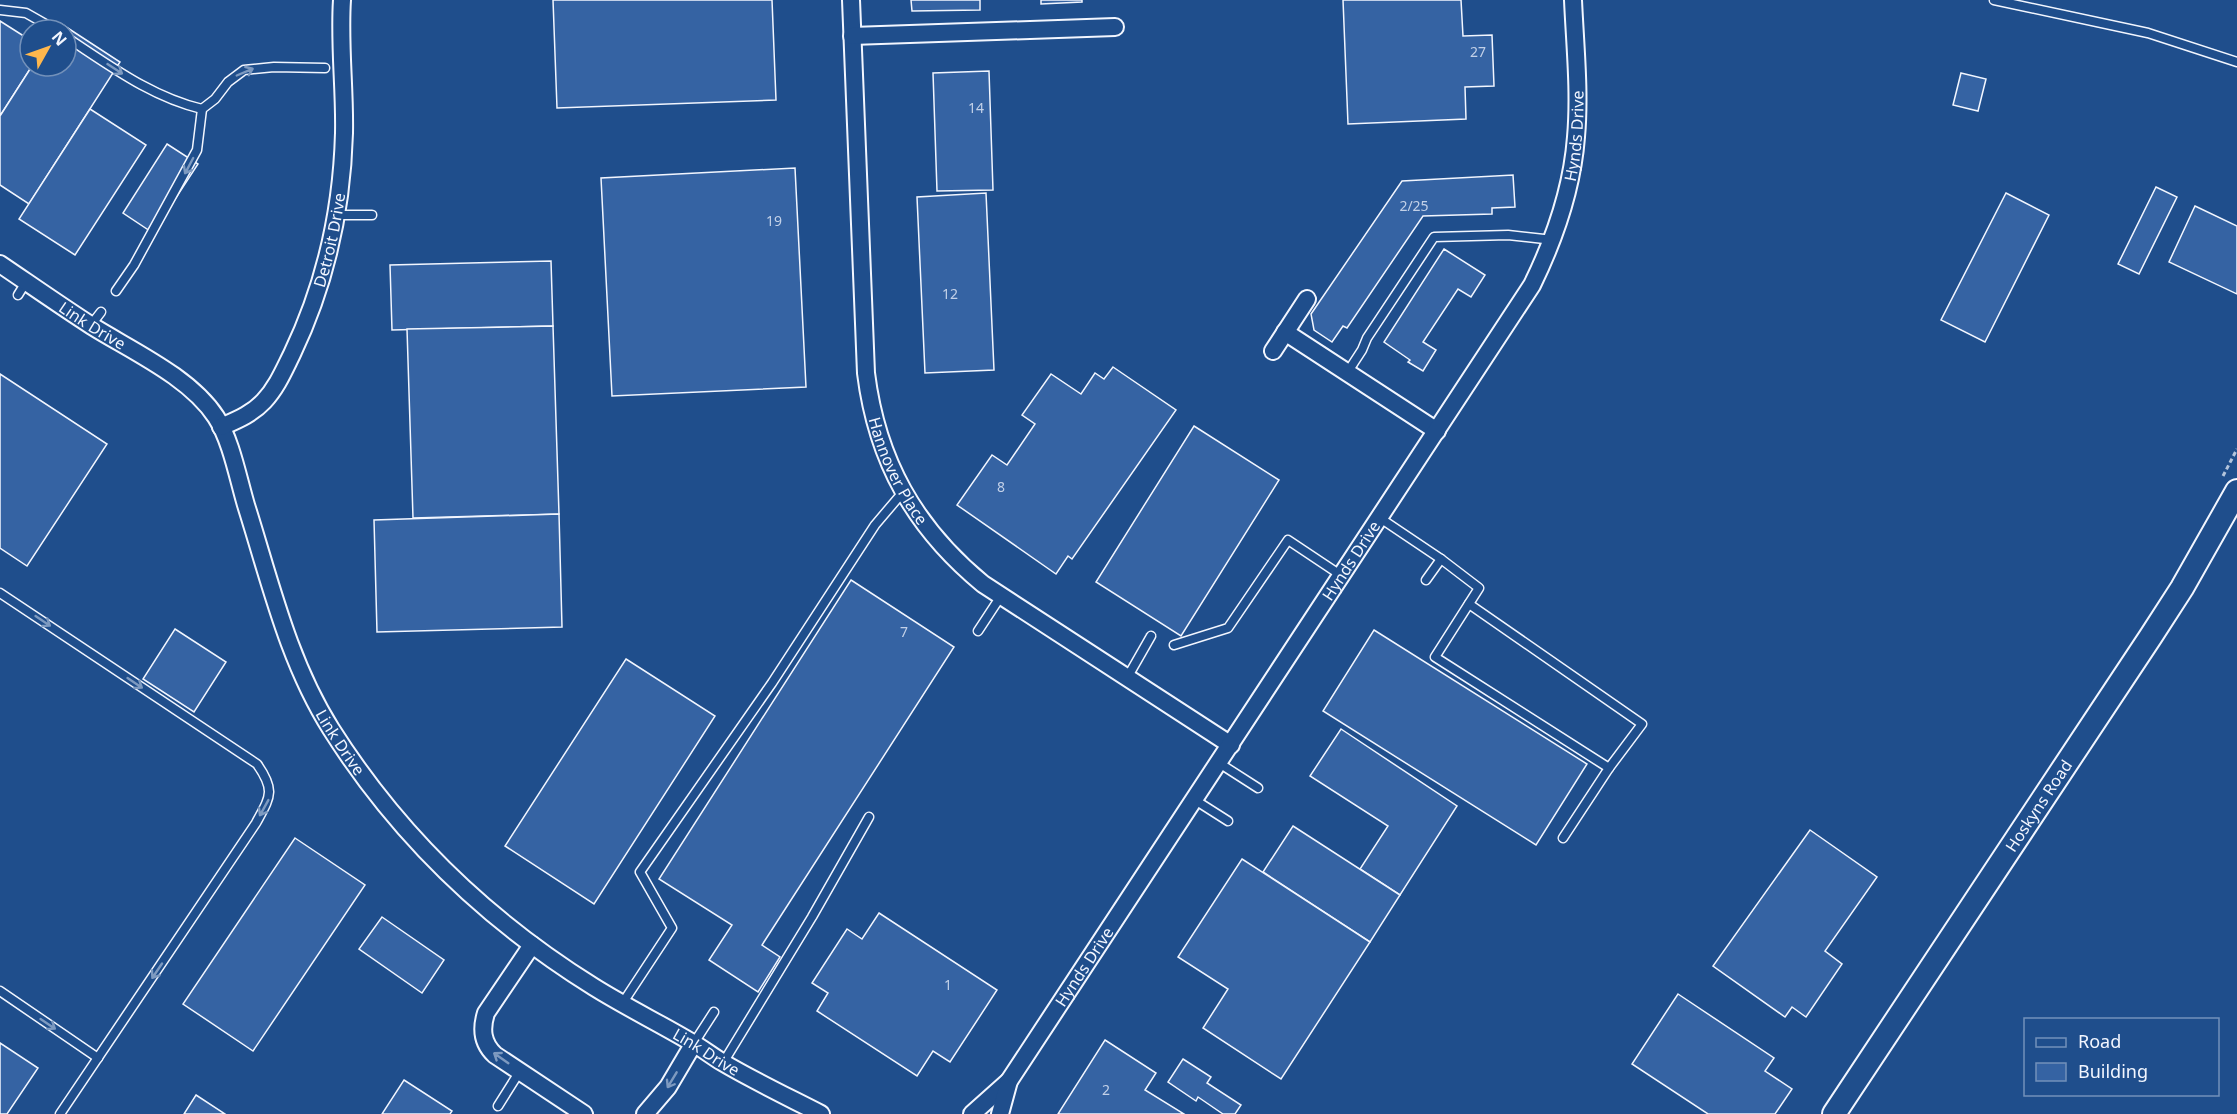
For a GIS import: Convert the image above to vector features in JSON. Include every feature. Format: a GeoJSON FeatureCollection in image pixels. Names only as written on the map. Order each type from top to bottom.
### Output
{"type":"FeatureCollection","features":[{"type":"Feature","properties":{"kind":"main road","name":"Hoskyns Road"},"geometry":{"type":"LineString","coordinates":[[1834,1114],[2151,636],[2237,491]]}},
{"type":"Feature","properties":{"kind":"street","name":"Hannover Place"},"geometry":{"type":"LineString","coordinates":[[851,0],[866,373],[870,402],[878,432],[893,473],[923,522],[949,554],[974,576],[1001,596],[1232,745]]}},
{"type":"Feature","properties":{"kind":"street","name":"Hynds Drive"},"geometry":{"type":"LineString","coordinates":[[972,1114],[1009,1081],[1232,745],[1532,285],[1552,240],[1566,198],[1576,136],[1573,0]]}},
{"type":"Feature","properties":{"kind":"street","name":"Detroit Drive"},"geometry":{"type":"LineString","coordinates":[[221,427],[254,410],[272,392],[282,376],[316,295],[336,214],[343,160],[340,4]]}},
{"type":"Feature","properties":{"kind":"street"},"geometry":{"type":"LineString","coordinates":[[852,36],[1114,27]]}},
{"type":"Feature","properties":{"kind":"street","name":"Link Drive"},"geometry":{"type":"LineString","coordinates":[[0,264],[22,288],[96,319],[203,401],[221,427],[290,645],[309,689],[330,727],[369,785],[413,838],[482,906],[532,945],[622,1004],[694,1043],[723,1062],[821,1114]]}},
{"type":"Feature","properties":{"kind":"street"},"geometry":{"type":"LineString","coordinates":[[1273,351],[1307,299]]}},
{"type":"Feature","properties":{"kind":"street"},"geometry":{"type":"LineString","coordinates":[[1285,332],[1437,431]]}},
{"type":"Feature","properties":{"kind":"street"},"geometry":{"type":"LineString","coordinates":[[532,945],[493,1001],[483,1023],[483,1033],[489,1050],[574,1111]]}},
{"type":"Feature","properties":{"kind":"street"},"geometry":{"type":"LineString","coordinates":[[645,1114],[668,1087],[694,1043]]}},
{"type":"Feature","properties":{"kind":"street","name":"Hynds Drive"},"geometry":{"type":"LineString","coordinates":[[1000,1114],[1009,1081]]}},
{"type":"Feature","properties":{"kind":"lane"},"geometry":{"type":"LineString","coordinates":[[1994,0],[2148,33],[2237,62]]}},
{"type":"Feature","properties":{"kind":"lane"},"geometry":{"type":"LineString","coordinates":[[0,10],[26,13],[35,18]]}},
{"type":"Feature","properties":{"kind":"lane"},"geometry":{"type":"LineString","coordinates":[[78,45],[163,97],[202,110]]}},
{"type":"Feature","properties":{"kind":"lane"},"geometry":{"type":"LineString","coordinates":[[116,291],[134,265],[197,150],[202,110],[228,82],[244,70],[274,67],[325,68]]}},
{"type":"Feature","properties":{"kind":"lane"},"geometry":{"type":"LineString","coordinates":[[336,214],[372,215]]}},
{"type":"Feature","properties":{"kind":"lane"},"geometry":{"type":"LineString","coordinates":[[1347,373],[1367,338],[1434,237],[1508,235],[1552,240]]}},
{"type":"Feature","properties":{"kind":"lane"},"geometry":{"type":"LineString","coordinates":[[622,1004],[672,928],[640,872],[772,682],[875,525],[903,492]]}},
{"type":"Feature","properties":{"kind":"lane"},"geometry":{"type":"LineString","coordinates":[[1380,518],[1479,588],[1435,657],[1610,768]]}},
{"type":"Feature","properties":{"kind":"lane"},"geometry":{"type":"LineString","coordinates":[[1174,645],[1228,628],[1288,540],[1342,576]]}},
{"type":"Feature","properties":{"kind":"lane"},"geometry":{"type":"LineString","coordinates":[[1426,580],[1441,559]]}},
{"type":"Feature","properties":{"kind":"lane"},"geometry":{"type":"LineString","coordinates":[[0,592],[257,764],[267,778],[270,798],[256,823],[60,1114]]}},
{"type":"Feature","properties":{"kind":"lane"},"geometry":{"type":"LineString","coordinates":[[978,631],[1001,596]]}},
{"type":"Feature","properties":{"kind":"lane"},"geometry":{"type":"LineString","coordinates":[[1469,604],[1642,724],[1563,838]]}},
{"type":"Feature","properties":{"kind":"lane"},"geometry":{"type":"LineString","coordinates":[[1127,678],[1151,636]]}},
{"type":"Feature","properties":{"kind":"lane"},"geometry":{"type":"LineString","coordinates":[[1219,763],[1258,788]]}},
{"type":"Feature","properties":{"kind":"lane"},"geometry":{"type":"LineString","coordinates":[[1195,800],[1228,821]]}},
{"type":"Feature","properties":{"kind":"lane"},"geometry":{"type":"LineString","coordinates":[[723,1062],[812,917],[869,817]]}},
{"type":"Feature","properties":{"kind":"lane"},"geometry":{"type":"LineString","coordinates":[[0,992],[98,1058]]}},
{"type":"Feature","properties":{"kind":"lane"},"geometry":{"type":"LineString","coordinates":[[694,1043],[714,1012]]}},
{"type":"Feature","properties":{"kind":"lane"},"geometry":{"type":"LineString","coordinates":[[498,1106],[520,1071]]}},
{"type":"Feature","properties":{"kind":"building"},"geometry":{"type":"Polygon","coordinates":[[[553,0],[772,0],[776,100],[557,108],[553,0]]]}},
{"type":"Feature","properties":{"kind":"building"},"geometry":{"type":"Polygon","coordinates":[[[911,0],[980,0],[980,10],[912,11],[911,0]]]}},
{"type":"Feature","properties":{"kind":"building"},"geometry":{"type":"Polygon","coordinates":[[[1041,0],[1082,0],[1082,2],[1041,4],[1041,0]]]}},
{"type":"Feature","properties":{"kind":"building"},"geometry":{"type":"Polygon","coordinates":[[[1343,0],[1461,0],[1463,36],[1492,35],[1494,86],[1465,87],[1466,119],[1348,124],[1343,0]]]}},
{"type":"Feature","properties":{"kind":"building"},"geometry":{"type":"Polygon","coordinates":[[[0,21],[18,32],[18,78],[24,78],[0,116],[0,21]]]}},
{"type":"Feature","properties":{"kind":"building"},"geometry":{"type":"Polygon","coordinates":[[[78,35],[120,62],[29,204],[0,185],[0,116],[24,78],[78,78],[78,35]]]}},
{"type":"Feature","properties":{"kind":"building"},"geometry":{"type":"Polygon","coordinates":[[[989,71],[993,190],[937,191],[933,73],[989,71]]]}},
{"type":"Feature","properties":{"kind":"building"},"geometry":{"type":"Polygon","coordinates":[[[1961,73],[1986,79],[1978,111],[1953,105],[1961,73]]]}},
{"type":"Feature","properties":{"kind":"building"},"geometry":{"type":"Polygon","coordinates":[[[90,109],[146,145],[75,255],[19,219],[90,109]]]}},
{"type":"Feature","properties":{"kind":"building"},"geometry":{"type":"Polygon","coordinates":[[[167,144],[198,164],[153,233],[123,213],[167,144]]]}},
{"type":"Feature","properties":{"kind":"building"},"geometry":{"type":"Polygon","coordinates":[[[795,168],[806,387],[612,396],[601,178],[795,168]]]}},
{"type":"Feature","properties":{"kind":"building"},"geometry":{"type":"Polygon","coordinates":[[[1513,175],[1515,207],[1492,208],[1492,214],[1423,216],[1347,328],[1343,326],[1332,342],[1314,330],[1311,314],[1402,181],[1513,175]]]}},
{"type":"Feature","properties":{"kind":"building"},"geometry":{"type":"Polygon","coordinates":[[[2156,187],[2177,197],[2139,274],[2118,264],[2156,187]]]}},
{"type":"Feature","properties":{"kind":"building"},"geometry":{"type":"Polygon","coordinates":[[[986,193],[994,370],[925,373],[917,197],[986,193]]]}},
{"type":"Feature","properties":{"kind":"building"},"geometry":{"type":"Polygon","coordinates":[[[2006,193],[2049,215],[1985,342],[1941,320],[2006,193]]]}},
{"type":"Feature","properties":{"kind":"building"},"geometry":{"type":"Polygon","coordinates":[[[2195,206],[2237,226],[2237,294],[2169,262],[2195,206]]]}},
{"type":"Feature","properties":{"kind":"building"},"geometry":{"type":"Polygon","coordinates":[[[1444,249],[1485,275],[1471,297],[1458,289],[1423,342],[1436,350],[1423,371],[1384,342],[1444,249]]]}},
{"type":"Feature","properties":{"kind":"building"},"geometry":{"type":"Polygon","coordinates":[[[551,261],[553,326],[392,330],[390,265],[551,261]]]}},
{"type":"Feature","properties":{"kind":"building"},"geometry":{"type":"Polygon","coordinates":[[[553,326],[559,514],[413,518],[407,329],[553,326]]]}},
{"type":"Feature","properties":{"kind":"building"},"geometry":{"type":"Polygon","coordinates":[[[1113,367],[1176,410],[1072,559],[1068,556],[1056,574],[957,505],[992,455],[1007,465],[1035,424],[1022,415],[1051,374],[1081,394],[1095,373],[1104,379],[1113,367]]]}},
{"type":"Feature","properties":{"kind":"building"},"geometry":{"type":"Polygon","coordinates":[[[0,374],[107,444],[27,566],[0,548],[0,374]]]}},
{"type":"Feature","properties":{"kind":"building"},"geometry":{"type":"Polygon","coordinates":[[[1194,426],[1279,480],[1181,636],[1096,582],[1194,426]]]}},
{"type":"Feature","properties":{"kind":"building"},"geometry":{"type":"Polygon","coordinates":[[[559,514],[562,627],[377,632],[374,520],[559,514]]]}},
{"type":"Feature","properties":{"kind":"building"},"geometry":{"type":"Polygon","coordinates":[[[851,580],[954,647],[762,945],[780,957],[758,992],[709,960],[732,925],[659,879],[851,580]]]}},
{"type":"Feature","properties":{"kind":"building"},"geometry":{"type":"Polygon","coordinates":[[[175,629],[226,662],[194,712],[143,679],[175,629]]]}},
{"type":"Feature","properties":{"kind":"building"},"geometry":{"type":"Polygon","coordinates":[[[1374,630],[1587,764],[1536,845],[1323,711],[1374,630]]]}},
{"type":"Feature","properties":{"kind":"building"},"geometry":{"type":"Polygon","coordinates":[[[626,659],[715,716],[594,904],[505,846],[626,659]]]}},
{"type":"Feature","properties":{"kind":"building"},"geometry":{"type":"Polygon","coordinates":[[[1341,729],[1457,806],[1400,895],[1360,869],[1388,826],[1310,776],[1341,729]]]}},
{"type":"Feature","properties":{"kind":"building"},"geometry":{"type":"Polygon","coordinates":[[[1293,826],[1400,895],[1370,942],[1263,872],[1293,826]]]}},
{"type":"Feature","properties":{"kind":"building"},"geometry":{"type":"Polygon","coordinates":[[[1810,830],[1877,877],[1825,951],[1842,964],[1806,1017],[1792,1007],[1785,1017],[1713,966],[1810,830]]]}},
{"type":"Feature","properties":{"kind":"building"},"geometry":{"type":"Polygon","coordinates":[[[295,838],[365,885],[253,1051],[183,1004],[295,838]]]}},
{"type":"Feature","properties":{"kind":"building"},"geometry":{"type":"Polygon","coordinates":[[[1242,859],[1370,942],[1281,1079],[1203,1028],[1228,989],[1178,957],[1242,859]]]}},
{"type":"Feature","properties":{"kind":"building"},"geometry":{"type":"Polygon","coordinates":[[[879,913],[997,990],[950,1062],[933,1051],[917,1076],[817,1011],[828,993],[812,983],[847,929],[862,939],[879,913]]]}},
{"type":"Feature","properties":{"kind":"building"},"geometry":{"type":"Polygon","coordinates":[[[382,917],[444,960],[422,993],[359,949],[382,917]]]}},
{"type":"Feature","properties":{"kind":"building"},"geometry":{"type":"Polygon","coordinates":[[[1678,994],[1774,1058],[1765,1071],[1792,1089],[1775,1114],[1708,1114],[1632,1064],[1678,994]]]}},
{"type":"Feature","properties":{"kind":"building"},"geometry":{"type":"Polygon","coordinates":[[[1105,1040],[1156,1073],[1145,1090],[1184,1114],[1058,1114],[1105,1040]]]}},
{"type":"Feature","properties":{"kind":"building"},"geometry":{"type":"Polygon","coordinates":[[[0,1043],[38,1068],[7,1114],[0,1114],[0,1043]]]}},
{"type":"Feature","properties":{"kind":"building"},"geometry":{"type":"Polygon","coordinates":[[[1183,1059],[1211,1077],[1207,1083],[1241,1105],[1235,1114],[1223,1114],[1198,1097],[1196,1101],[1168,1082],[1183,1059]]]}},
{"type":"Feature","properties":{"kind":"building"},"geometry":{"type":"Polygon","coordinates":[[[404,1080],[452,1111],[450,1114],[382,1114],[404,1080]]]}},
{"type":"Feature","properties":{"kind":"building"},"geometry":{"type":"Polygon","coordinates":[[[196,1095],[225,1114],[184,1114],[196,1095]]]}}]}
